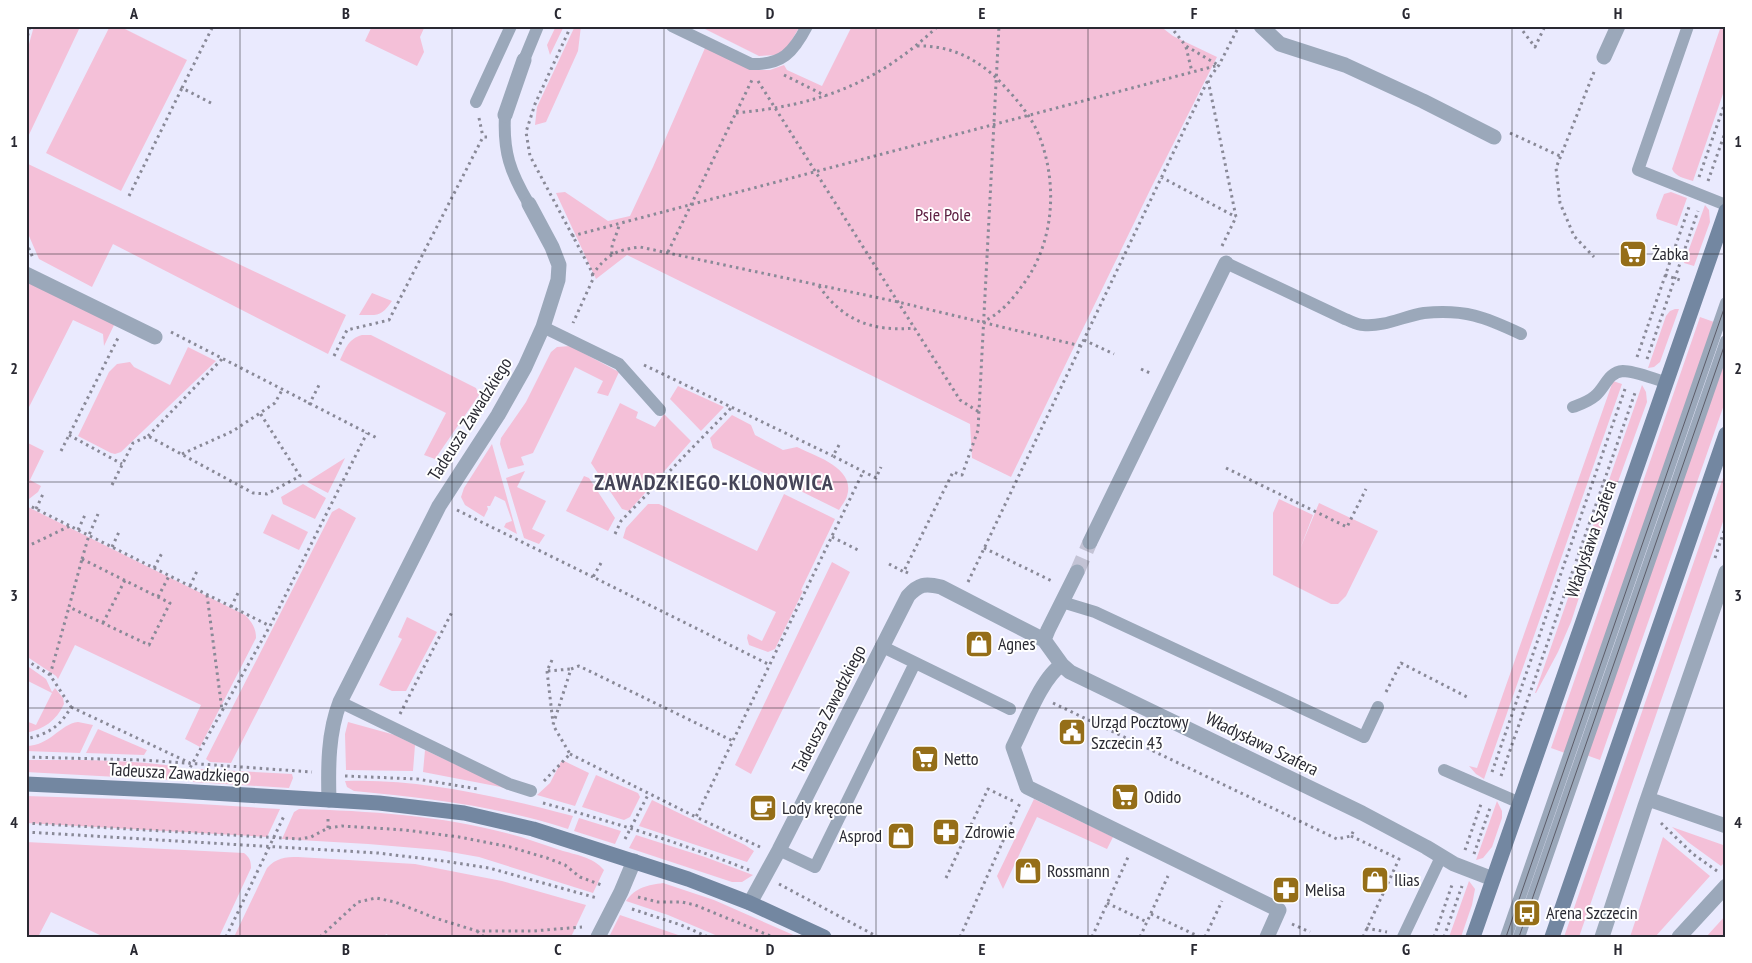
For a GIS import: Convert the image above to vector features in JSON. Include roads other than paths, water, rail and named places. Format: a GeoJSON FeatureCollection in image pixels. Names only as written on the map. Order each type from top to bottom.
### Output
{"type":"FeatureCollection","features":[{"type":"Feature","properties":{"kind":"main road","name":"Władysława Szafera"},"geometry":{"type":"LineString","coordinates":[[1473,937],[1726,211]]}},
{"type":"Feature","properties":{"kind":"main road"},"geometry":{"type":"LineString","coordinates":[[1552,937],[1726,434]]}},
{"type":"Feature","properties":{"kind":"main road","name":"Tadeusza Zawadzkiego"},"geometry":{"type":"LineString","coordinates":[[26,784],[329,800],[422,808],[498,820],[564,838],[712,887],[824,937]]}},
{"type":"Feature","properties":{"kind":"street"},"geometry":{"type":"LineString","coordinates":[[1261,26],[1280,44],[1345,65],[1423,101],[1494,137]]}},
{"type":"Feature","properties":{"kind":"street"},"geometry":{"type":"LineString","coordinates":[[1604,57],[1618,26]]}},
{"type":"Feature","properties":{"kind":"street","name":"Tadeusza Zawadzkiego"},"geometry":{"type":"LineString","coordinates":[[505,115],[524,60]]}},
{"type":"Feature","properties":{"kind":"street","name":"Tadeusza Zawadzkiego"},"geometry":{"type":"LineString","coordinates":[[329,800],[333,726],[340,702],[441,502],[498,415],[525,367],[545,322],[558,280],[558,266],[552,247],[529,204]]}},
{"type":"Feature","properties":{"kind":"street"},"geometry":{"type":"LineString","coordinates":[[1090,542],[1226,263]]}},
{"type":"Feature","properties":{"kind":"street"},"geometry":{"type":"LineString","coordinates":[[32,269],[126,323],[160,333]]}},
{"type":"Feature","properties":{"kind":"street"},"geometry":{"type":"LineString","coordinates":[[1044,640],[1077,572]]}},
{"type":"Feature","properties":{"kind":"street"},"geometry":{"type":"LineString","coordinates":[[1602,937],[1646,802],[1726,572]]}},
{"type":"Feature","properties":{"kind":"street","name":"Władysława Szafera"},"geometry":{"type":"LineString","coordinates":[[916,587],[932,584],[961,597],[1044,640],[1062,665],[1070,672],[1362,813],[1441,857],[1493,879]]}},
{"type":"Feature","properties":{"kind":"street","name":"Tadeusza Zawadzkiego"},"geometry":{"type":"LineString","coordinates":[[750,903],[765,876],[771,849],[908,596],[916,587]]}},
{"type":"Feature","properties":{"kind":"street"},"geometry":{"type":"LineString","coordinates":[[1062,665],[1054,669],[1046,680],[1013,747],[1027,786],[1280,910],[1267,937]]}},
{"type":"Feature","properties":{"kind":"street"},"geometry":{"type":"LineString","coordinates":[[1646,802],[1726,826]]}},
{"type":"Feature","properties":{"kind":"street"},"geometry":{"type":"LineString","coordinates":[[598,937],[618,898],[634,860]]}},
{"type":"Feature","properties":{"kind":"street"},"geometry":{"type":"LineString","coordinates":[[1679,937],[1723,880]]}},
{"type":"Feature","properties":{"kind":"lane"},"geometry":{"type":"LineString","coordinates":[[476,102],[510,26]]}},
{"type":"Feature","properties":{"kind":"lane","name":"Tadeusza Zawadzkiego"},"geometry":{"type":"LineString","coordinates":[[524,60],[538,26]]}},
{"type":"Feature","properties":{"kind":"lane"},"geometry":{"type":"LineString","coordinates":[[672,26],[751,64],[764,65],[780,60],[792,51],[807,26]]}},
{"type":"Feature","properties":{"kind":"lane"},"geometry":{"type":"LineString","coordinates":[[1688,26],[1638,170],[1726,205]]}},
{"type":"Feature","properties":{"kind":"lane","name":"Tadeusza Zawadzkiego"},"geometry":{"type":"LineString","coordinates":[[505,115],[504,137],[508,160],[517,184],[529,204]]}},
{"type":"Feature","properties":{"kind":"lane"},"geometry":{"type":"LineString","coordinates":[[1226,263],[1345,319],[1363,325],[1386,323],[1423,314],[1455,312],[1475,315],[1522,334]]}},
{"type":"Feature","properties":{"kind":"lane"},"geometry":{"type":"LineString","coordinates":[[1506,937],[1726,303]]}},
{"type":"Feature","properties":{"kind":"lane"},"geometry":{"type":"LineString","coordinates":[[545,322],[619,364],[660,410]]}},
{"type":"Feature","properties":{"kind":"lane"},"geometry":{"type":"LineString","coordinates":[[1519,937],[1726,341]]}},
{"type":"Feature","properties":{"kind":"lane"},"geometry":{"type":"LineString","coordinates":[[1573,406],[1594,397],[1614,373],[1623,371],[1666,382]]}},
{"type":"Feature","properties":{"kind":"lane"},"geometry":{"type":"LineString","coordinates":[[1065,595],[1095,612],[1364,737],[1378,707]]}},
{"type":"Feature","properties":{"kind":"lane"},"geometry":{"type":"LineString","coordinates":[[881,646],[1010,709]]}},
{"type":"Feature","properties":{"kind":"lane"},"geometry":{"type":"LineString","coordinates":[[771,849],[815,868],[915,662]]}},
{"type":"Feature","properties":{"kind":"lane"},"geometry":{"type":"LineString","coordinates":[[340,702],[509,784],[531,791]]}},
{"type":"Feature","properties":{"kind":"lane"},"geometry":{"type":"LineString","coordinates":[[1444,770],[1520,802]]}},
{"type":"Feature","properties":{"kind":"lane"},"geometry":{"type":"LineString","coordinates":[[1403,937],[1441,857]]}},
{"type":"Feature","properties":{"kind":"tunnel"},"geometry":{"type":"LineString","coordinates":[[1077,572],[1090,542]]}},
{"type":"Feature","properties":{"kind":"tram line"},"geometry":{"type":"LineString","coordinates":[[1506,937],[1726,303]]}},
{"type":"Feature","properties":{"kind":"tram line"},"geometry":{"type":"LineString","coordinates":[[1519,937],[1726,341]]}},
{"type":"Feature","properties":{"kind":"place","name":"Żabka"},"geometry":{"type":"Point","coordinates":[1633,254]}},
{"type":"Feature","properties":{"kind":"place","name":"Agnes"},"geometry":{"type":"Point","coordinates":[979,644]}},
{"type":"Feature","properties":{"kind":"place","name":"Urząd Pocztowy Szczecin 43"},"geometry":{"type":"Point","coordinates":[1072,732]}},
{"type":"Feature","properties":{"kind":"place","name":"Netto"},"geometry":{"type":"Point","coordinates":[925,759]}},
{"type":"Feature","properties":{"kind":"place","name":"Odido"},"geometry":{"type":"Point","coordinates":[1125,797]}},
{"type":"Feature","properties":{"kind":"place","name":"Lody kręcone"},"geometry":{"type":"Point","coordinates":[763,808]}},
{"type":"Feature","properties":{"kind":"place","name":"Zdrowie"},"geometry":{"type":"Point","coordinates":[946,832]}},
{"type":"Feature","properties":{"kind":"place","name":"Asprod"},"geometry":{"type":"Point","coordinates":[901,836]}},
{"type":"Feature","properties":{"kind":"place","name":"Rossmann"},"geometry":{"type":"Point","coordinates":[1028,871]}},
{"type":"Feature","properties":{"kind":"place","name":"Ilias"},"geometry":{"type":"Point","coordinates":[1375,880]}},
{"type":"Feature","properties":{"kind":"place","name":"Melisa"},"geometry":{"type":"Point","coordinates":[1286,890]}},
{"type":"Feature","properties":{"kind":"place","name":"Arena Szczecin"},"geometry":{"type":"Point","coordinates":[1527,913]}},
{"type":"Feature","properties":{"kind":"district","name":"ZAWADZKIEGO-KLONOWICA"},"geometry":{"type":"Point","coordinates":[714,482]}},
{"type":"Feature","properties":{"kind":"park label","name":"Psie Pole"},"geometry":{"type":"Point","coordinates":[943,215]}}]}
